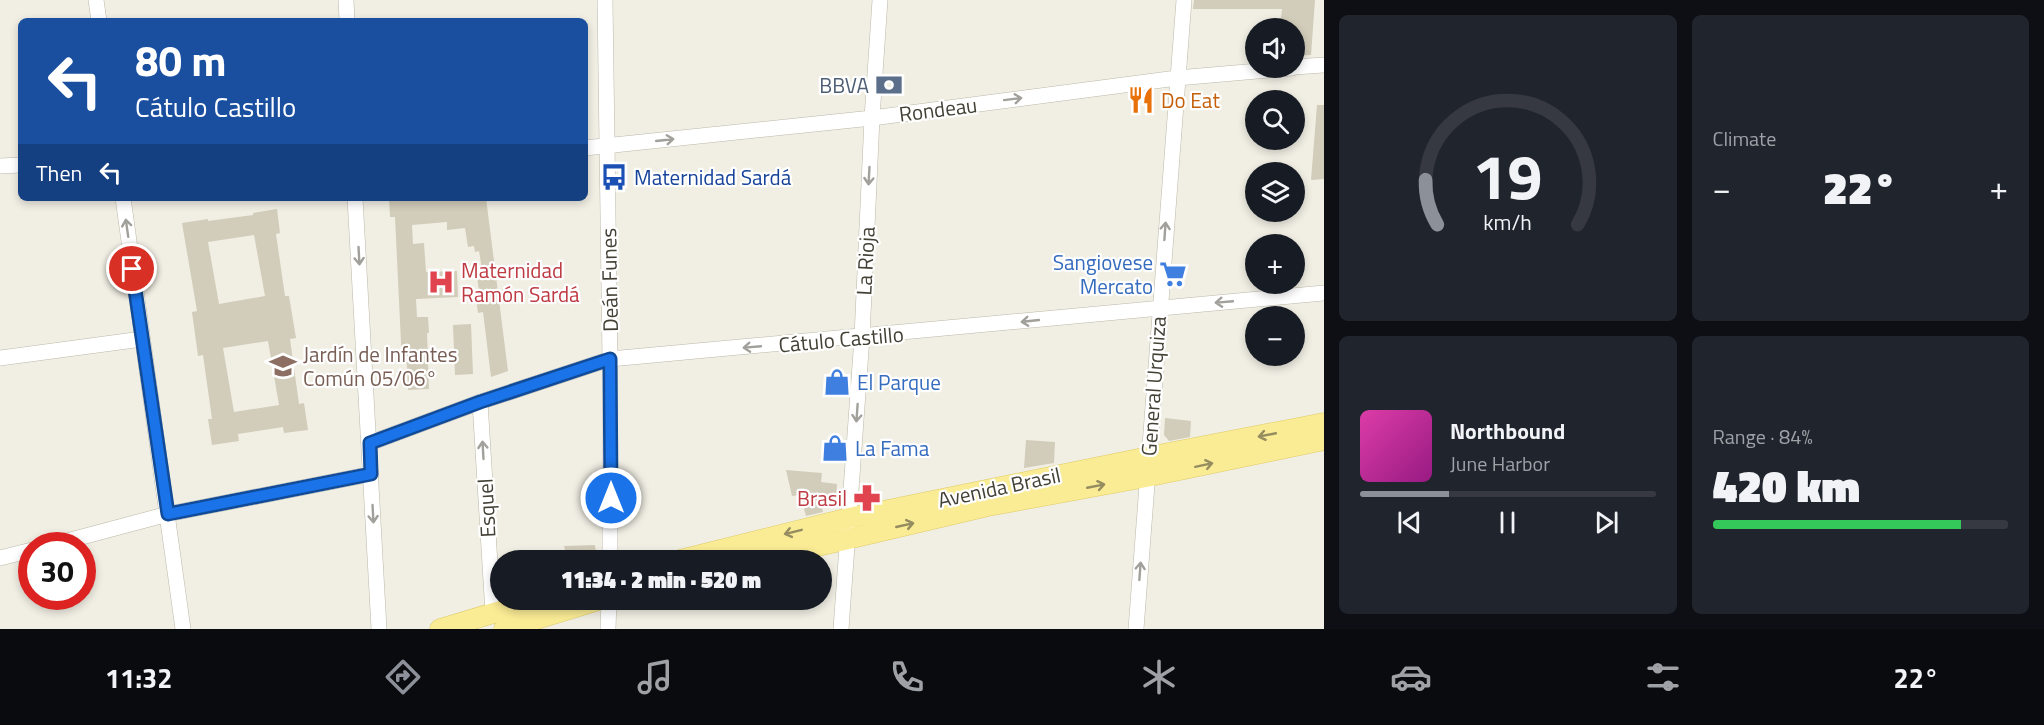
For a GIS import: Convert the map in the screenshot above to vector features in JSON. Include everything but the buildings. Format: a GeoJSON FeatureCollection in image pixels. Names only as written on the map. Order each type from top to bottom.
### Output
{"type":"FeatureCollection","features":[{"type":"Feature","properties":{"kind":"main road","name":"Avenida Brasil"},"geometry":{"type":"LineString","coordinates":[[720,550],[849,518],[1324,423]]}},
{"type":"Feature","properties":{"kind":"main road","name":"Avenida Brasil"},"geometry":{"type":"LineString","coordinates":[[799,550],[988,506],[1146,477],[1324,440]]}},
{"type":"Feature","properties":{"kind":"main road"},"geometry":{"type":"LineString","coordinates":[[440,629],[502,610]]}},
{"type":"Feature","properties":{"kind":"main road"},"geometry":{"type":"LineString","coordinates":[[504,629],[566,610]]}},
{"type":"Feature","properties":{"kind":"street"},"geometry":{"type":"LineString","coordinates":[[96,0],[99,18]]}},
{"type":"Feature","properties":{"kind":"street"},"geometry":{"type":"LineString","coordinates":[[346,0],[347,18]]}},
{"type":"Feature","properties":{"kind":"street","name":"Deán Funes"},"geometry":{"type":"LineString","coordinates":[[605,0],[610,550]]}},
{"type":"Feature","properties":{"kind":"street","name":"La Rioja"},"geometry":{"type":"LineString","coordinates":[[841,629],[862,337],[880,0]]}},
{"type":"Feature","properties":{"kind":"street","name":"General Urquiza"},"geometry":{"type":"LineString","coordinates":[[1136,629],[1184,0]]}},
{"type":"Feature","properties":{"kind":"street","name":"Rondeau"},"geometry":{"type":"LineString","coordinates":[[1305,66],[1324,65]]}},
{"type":"Feature","properties":{"kind":"street","name":"Rondeau"},"geometry":{"type":"LineString","coordinates":[[588,148],[872,118],[1177,78],[1245,72]]}},
{"type":"Feature","properties":{"kind":"street"},"geometry":{"type":"LineString","coordinates":[[0,166],[18,165]]}},
{"type":"Feature","properties":{"kind":"street"},"geometry":{"type":"LineString","coordinates":[[123,201],[183,629]]}},
{"type":"Feature","properties":{"kind":"street"},"geometry":{"type":"LineString","coordinates":[[356,201],[380,629]]}},
{"type":"Feature","properties":{"kind":"street","name":"Cátulo Castillo"},"geometry":{"type":"LineString","coordinates":[[370,443],[480,402],[610,359],[1324,293]]}},
{"type":"Feature","properties":{"kind":"street"},"geometry":{"type":"LineString","coordinates":[[0,358],[142,339]]}},
{"type":"Feature","properties":{"kind":"street","name":"Esquel"},"geometry":{"type":"LineString","coordinates":[[480,402],[492,613]]}},
{"type":"Feature","properties":{"kind":"street"},"geometry":{"type":"LineString","coordinates":[[96,533],[168,514],[371,474]]}},
{"type":"Feature","properties":{"kind":"street"},"geometry":{"type":"LineString","coordinates":[[0,558],[18,554]]}},
{"type":"Feature","properties":{"kind":"street"},"geometry":{"type":"LineString","coordinates":[[608,629],[609,610]]}},
{"type":"Feature","properties":{"kind":"place","name":"BBVA"},"geometry":{"type":"Point","coordinates":[889,85]}},
{"type":"Feature","properties":{"kind":"place","name":"Do Eat"},"geometry":{"type":"Point","coordinates":[1141,100]}},
{"type":"Feature","properties":{"kind":"place","name":"Maternidad Sardá"},"geometry":{"type":"Point","coordinates":[614,177]}},
{"type":"Feature","properties":{"kind":"place","name":"Sangiovese Mercato"},"geometry":{"type":"Point","coordinates":[1173,274]}},
{"type":"Feature","properties":{"kind":"place","name":"Maternidad Ramón Sardá"},"geometry":{"type":"Point","coordinates":[441,282]}},
{"type":"Feature","properties":{"kind":"place","name":"Jardín de Infantes Común 05/06°"},"geometry":{"type":"Point","coordinates":[283,366]}},
{"type":"Feature","properties":{"kind":"place","name":"El Parque"},"geometry":{"type":"Point","coordinates":[837,382]}},
{"type":"Feature","properties":{"kind":"place","name":"La Fama"},"geometry":{"type":"Point","coordinates":[835,448]}},
{"type":"Feature","properties":{"kind":"place","name":"Brasil"},"geometry":{"type":"Point","coordinates":[867,498]}},
{"type":"Feature","properties":{"kind":"route"},"geometry":{"type":"LineString","coordinates":[[132,269],[168,514],[371,474],[370,443],[480,402],[610,359],[611,498]]}}]}
